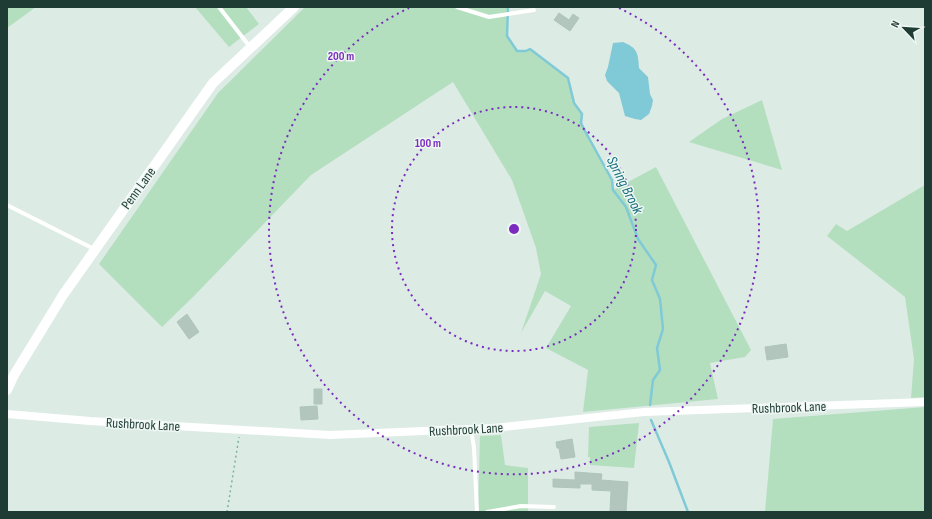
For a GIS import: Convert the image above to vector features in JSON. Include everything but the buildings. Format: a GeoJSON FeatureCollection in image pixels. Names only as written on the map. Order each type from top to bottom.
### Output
{"type":"FeatureCollection","features":[{"type":"Feature","properties":{"kind":"street","name":"Penn Lane"},"geometry":{"type":"LineString","coordinates":[[7,390],[14,375],[63,295],[213,83],[294,7]]}},
{"type":"Feature","properties":{"kind":"street","name":"Rushbrook Lane"},"geometry":{"type":"LineString","coordinates":[[7,414],[90,421],[330,435],[493,428],[644,412],[925,402]]}},
{"type":"Feature","properties":{"kind":"lane"},"geometry":{"type":"LineString","coordinates":[[219,7],[250,47]]}},
{"type":"Feature","properties":{"kind":"lane"},"geometry":{"type":"LineString","coordinates":[[457,7],[489,17],[534,10]]}},
{"type":"Feature","properties":{"kind":"lane"},"geometry":{"type":"LineString","coordinates":[[7,205],[95,249]]}},
{"type":"Feature","properties":{"kind":"lane"},"geometry":{"type":"LineString","coordinates":[[471,429],[474,448],[477,512]]}},
{"type":"Feature","properties":{"kind":"lane"},"geometry":{"type":"LineString","coordinates":[[487,512],[521,506],[554,507]]}},
{"type":"Feature","properties":{"kind":"path"},"geometry":{"type":"LineString","coordinates":[[227,512],[240,430]]}},
{"type":"Feature","properties":{"kind":"green space"},"geometry":{"type":"Polygon","coordinates":[[[7,7],[36,7],[7,28],[7,7]]]}},
{"type":"Feature","properties":{"kind":"green space"},"geometry":{"type":"Polygon","coordinates":[[[195,7],[246,7],[259,24],[229,47],[195,7]]]}},
{"type":"Feature","properties":{"kind":"green space"},"geometry":{"type":"Polygon","coordinates":[[[305,7],[508,7],[507,36],[517,51],[526,51],[530,49],[568,78],[574,103],[582,114],[581,123],[612,180],[613,190],[656,167],[751,350],[745,357],[710,363],[718,399],[583,412],[588,370],[546,348],[571,306],[545,291],[521,333],[541,274],[536,248],[512,180],[453,82],[311,175],[162,327],[99,264],[218,93],[305,7]]]}},
{"type":"Feature","properties":{"kind":"green space"},"geometry":{"type":"Polygon","coordinates":[[[762,100],[782,170],[689,142],[722,119],[762,100]]]}},
{"type":"Feature","properties":{"kind":"green space"},"geometry":{"type":"Polygon","coordinates":[[[925,185],[925,397],[911,398],[914,359],[905,297],[827,236],[836,224],[847,231],[925,185]]]}},
{"type":"Feature","properties":{"kind":"green space"},"geometry":{"type":"Polygon","coordinates":[[[925,407],[925,512],[765,512],[773,419],[925,407]]]}},
{"type":"Feature","properties":{"kind":"green space"},"geometry":{"type":"Polygon","coordinates":[[[639,423],[634,468],[590,465],[590,457],[588,457],[589,427],[639,423]]]}},
{"type":"Feature","properties":{"kind":"green space"},"geometry":{"type":"Polygon","coordinates":[[[501,435],[505,465],[528,468],[528,512],[478,512],[480,436],[501,435]]]}},
{"type":"Feature","properties":{"kind":"water"},"geometry":{"type":"Polygon","coordinates":[[[623,42],[634,49],[637,55],[639,68],[648,77],[650,94],[653,100],[649,114],[641,120],[625,116],[619,93],[607,81],[605,75],[613,43],[623,42]]]}},
{"type":"Feature","properties":{"kind":"waterway","name":"Spring Brook"},"geometry":{"type":"LineString","coordinates":[[508,7],[507,36],[517,51],[526,51],[530,49],[568,78],[574,103],[582,114],[581,123],[612,180],[613,190],[626,207],[638,239],[656,265],[652,280],[660,299],[663,329],[657,348],[660,370],[653,380],[650,405]]}},
{"type":"Feature","properties":{"kind":"waterway","name":"Spring Brook"},"geometry":{"type":"LineString","coordinates":[[651,420],[688,512]]}}]}
